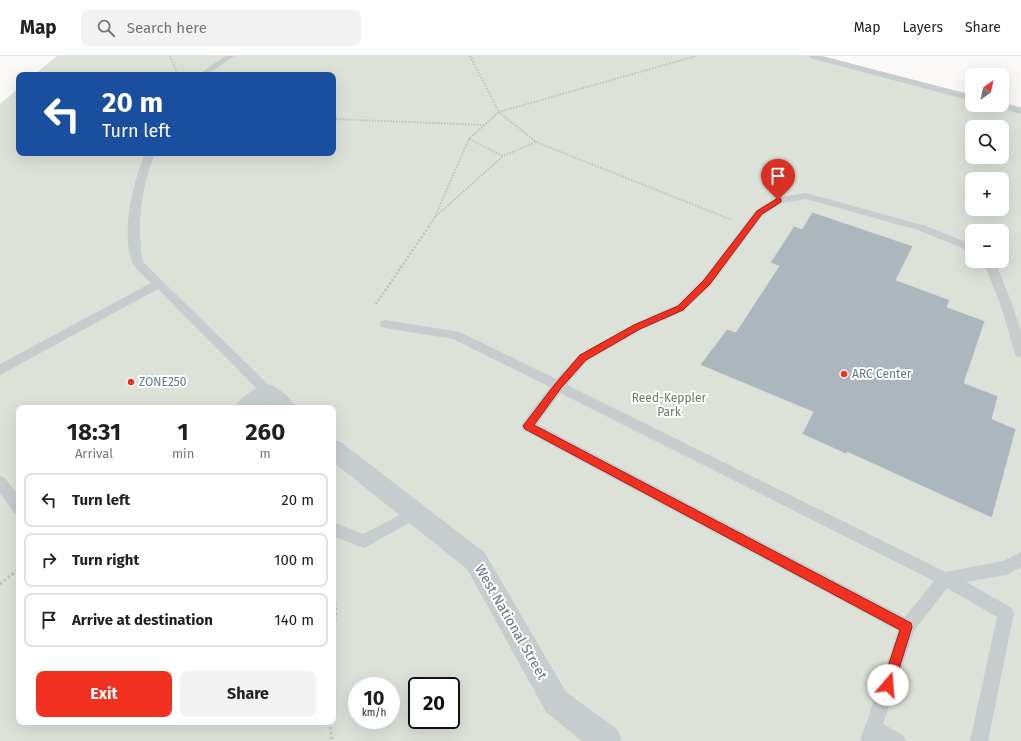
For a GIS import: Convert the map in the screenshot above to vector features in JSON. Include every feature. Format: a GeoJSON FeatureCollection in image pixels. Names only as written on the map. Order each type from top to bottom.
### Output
{"type":"FeatureCollection","features":[{"type":"Feature","properties":{"kind":"street"},"geometry":{"type":"LineString","coordinates":[[249,405],[268,392],[282,405]]}},
{"type":"Feature","properties":{"kind":"street","name":"West National Street"},"geometry":{"type":"LineString","coordinates":[[336,451],[476,561],[556,702],[607,741]]}},
{"type":"Feature","properties":{"kind":"lane"},"geometry":{"type":"LineString","coordinates":[[206,72],[230,56]]}},
{"type":"Feature","properties":{"kind":"lane"},"geometry":{"type":"LineString","coordinates":[[813,56],[965,96]]}},
{"type":"Feature","properties":{"kind":"lane"},"geometry":{"type":"LineString","coordinates":[[1009,107],[1021,110]]}},
{"type":"Feature","properties":{"kind":"lane"},"geometry":{"type":"LineString","coordinates":[[149,156],[135,196],[133,245],[138,263],[268,392]]}},
{"type":"Feature","properties":{"kind":"lane"},"geometry":{"type":"LineString","coordinates":[[907,627],[528,426],[558,386],[583,358],[637,327],[680,308],[707,282],[759,213],[778,200],[806,196],[922,228],[965,246]]}},
{"type":"Feature","properties":{"kind":"lane"},"geometry":{"type":"LineString","coordinates":[[992,268],[1007,306],[1021,354]]}},
{"type":"Feature","properties":{"kind":"lane"},"geometry":{"type":"LineString","coordinates":[[0,370],[158,284]]}},
{"type":"Feature","properties":{"kind":"lane"},"geometry":{"type":"LineString","coordinates":[[385,324],[456,335],[945,579],[1006,613],[979,741]]}},
{"type":"Feature","properties":{"kind":"lane"},"geometry":{"type":"LineString","coordinates":[[0,482],[16,505]]}},
{"type":"Feature","properties":{"kind":"lane"},"geometry":{"type":"LineString","coordinates":[[336,530],[364,541],[415,513]]}},
{"type":"Feature","properties":{"kind":"lane"},"geometry":{"type":"LineString","coordinates":[[897,741],[871,734],[907,627],[945,579],[1006,568],[1021,559]]}},
{"type":"Feature","properties":{"kind":"path"},"geometry":{"type":"LineString","coordinates":[[170,56],[177,72]]}},
{"type":"Feature","properties":{"kind":"path"},"geometry":{"type":"LineString","coordinates":[[470,56],[499,112],[536,142],[735,221]]}},
{"type":"Feature","properties":{"kind":"path"},"geometry":{"type":"LineString","coordinates":[[376,304],[435,217],[469,139],[499,112],[696,56]]}},
{"type":"Feature","properties":{"kind":"path"},"geometry":{"type":"LineString","coordinates":[[336,119],[484,125]]}},
{"type":"Feature","properties":{"kind":"path"},"geometry":{"type":"LineString","coordinates":[[469,139],[503,156]]}},
{"type":"Feature","properties":{"kind":"path"},"geometry":{"type":"LineString","coordinates":[[435,217],[503,156],[536,142]]}},
{"type":"Feature","properties":{"kind":"path"},"geometry":{"type":"LineString","coordinates":[[0,584],[16,571]]}},
{"type":"Feature","properties":{"kind":"path"},"geometry":{"type":"LineString","coordinates":[[330,725],[332,741]]}},
{"type":"Feature","properties":{"kind":"green space","name":"Reed-Keppler Park"},"geometry":{"type":"Polygon","coordinates":[[[57,56],[820,56],[965,93],[965,112],[1009,112],[1009,104],[1021,107],[1021,741],[0,741],[0,104],[16,91],[16,156],[336,156],[336,72],[38,72],[57,56]]]}},
{"type":"Feature","properties":{"kind":"building","name":"ARC Center"},"geometry":{"type":"Polygon","coordinates":[[[812,212],[913,246],[896,280],[950,300],[947,307],[985,321],[964,383],[998,396],[992,419],[1016,429],[992,518],[847,452],[846,454],[802,434],[813,412],[700,365],[727,329],[736,332],[779,266],[770,263],[794,226],[802,229],[812,212]]]}},
{"type":"Feature","properties":{"kind":"place","name":"ARC Center"},"geometry":{"type":"Point","coordinates":[844,374]}},
{"type":"Feature","properties":{"kind":"place","name":"ZONE250"},"geometry":{"type":"Point","coordinates":[131,382]}},
{"type":"Feature","properties":{"kind":"route"},"geometry":{"type":"LineString","coordinates":[[778,200],[759,213],[707,282],[680,308],[637,327],[583,358],[558,386],[528,426],[907,627],[888,685]]}}]}
